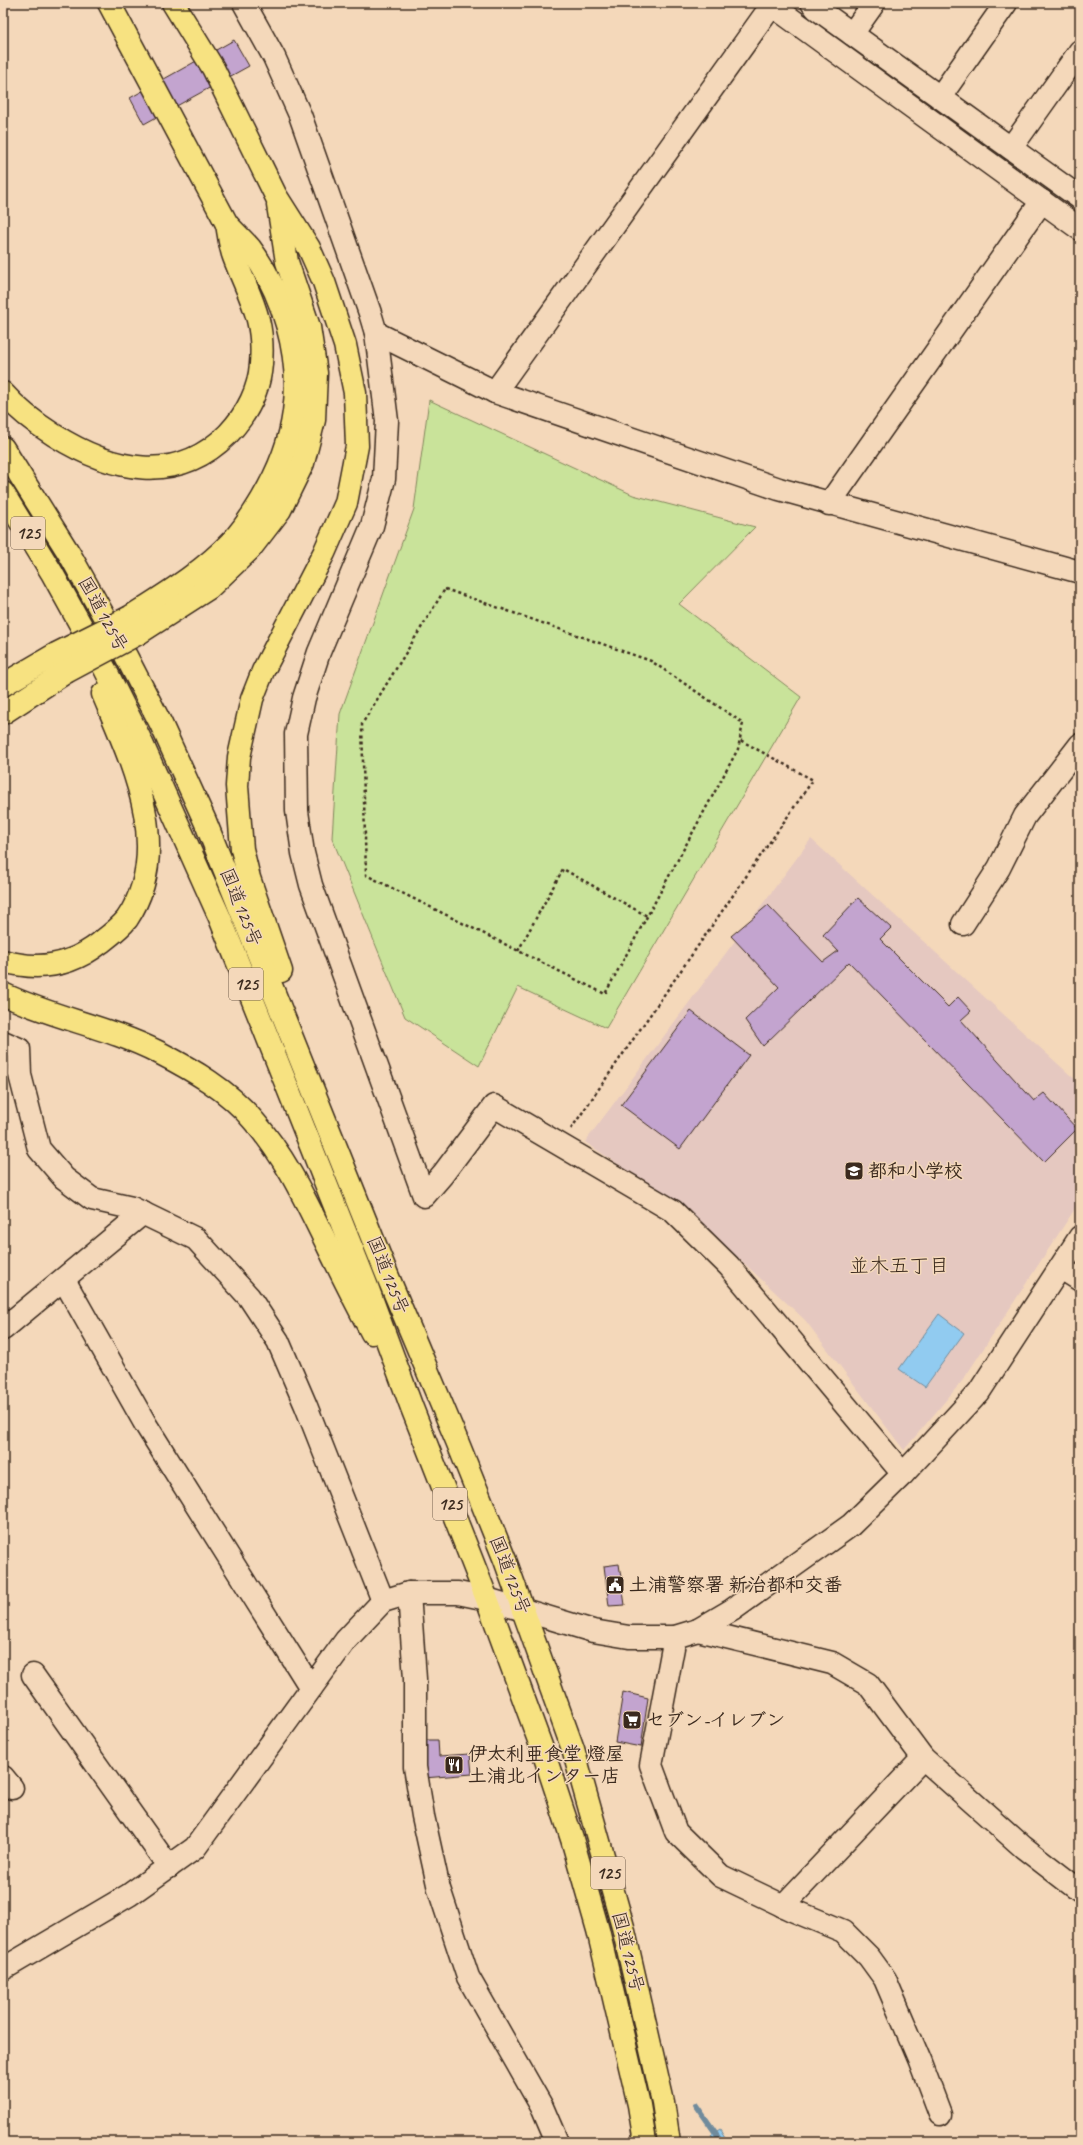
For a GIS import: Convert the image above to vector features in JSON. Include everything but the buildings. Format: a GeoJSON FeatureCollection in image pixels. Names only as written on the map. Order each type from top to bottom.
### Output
{"type":"FeatureCollection","features":[{"type":"Feature","properties":{"kind":"highway"},"geometry":{"type":"LineString","coordinates":[[109,3],[227,224],[250,248],[274,288],[284,314],[294,366],[294,412],[290,434],[276,475],[251,518],[233,540],[210,562],[176,588],[135,625]]}},
{"type":"Feature","properties":{"kind":"highway"},"geometry":{"type":"LineString","coordinates":[[173,3],[213,68],[276,196],[309,248],[324,282],[346,345],[355,393],[357,446],[346,503],[335,529],[276,643],[252,699],[239,757],[237,786],[238,816],[242,849],[249,878],[263,913],[340,1155]]}},
{"type":"Feature","properties":{"kind":"highway"},"geometry":{"type":"LineString","coordinates":[[3,685],[62,663],[209,588],[250,549],[280,510],[303,463],[314,420],[316,373],[308,328],[287,262],[276,196]]}},
{"type":"Feature","properties":{"kind":"highway"},"geometry":{"type":"LineString","coordinates":[[3,392],[14,405],[39,425],[69,444],[93,456],[117,464],[140,468],[166,467],[185,463],[205,454],[226,436],[249,409],[257,389],[261,365],[262,343],[259,318],[233,255],[227,224]]}},
{"type":"Feature","properties":{"kind":"highway","name":"国道125号"},"geometry":{"type":"LineString","coordinates":[[3,448],[70,555],[126,656],[161,724],[229,878],[388,1276],[458,1441],[524,1610],[573,1749],[623,1927],[663,2102],[669,2142]]}},
{"type":"Feature","properties":{"kind":"highway","name":"国道125号"},"geometry":{"type":"LineString","coordinates":[[3,493],[52,573],[105,669],[139,737],[220,918],[366,1284],[412,1408],[488,1600],[546,1761],[598,1930],[639,2105],[645,2142]]}},
{"type":"Feature","properties":{"kind":"highway"},"geometry":{"type":"LineString","coordinates":[[3,961],[16,964],[51,966],[76,960],[93,949],[126,920],[138,899],[146,877],[149,854],[147,824],[140,793],[122,740],[52,573]]}},
{"type":"Feature","properties":{"kind":"highway"},"geometry":{"type":"LineString","coordinates":[[3,713],[62,663]]}},
{"type":"Feature","properties":{"kind":"highway"},"geometry":{"type":"LineString","coordinates":[[3,994],[42,1011],[110,1033],[157,1052],[210,1081],[253,1120],[276,1150],[295,1179],[350,1291],[412,1408]]}},
{"type":"Feature","properties":{"kind":"street"},"geometry":{"type":"LineString","coordinates":[[244,3],[274,57],[300,115],[376,333],[387,421],[384,479],[372,526],[319,652],[304,698],[296,734],[297,811],[303,853],[323,918],[424,1196],[443,1174],[494,1106],[560,1144],[673,1211],[729,1266],[903,1474]]}},
{"type":"Feature","properties":{"kind":"street"},"geometry":{"type":"LineString","coordinates":[[812,3],[852,34],[1080,198]]}},
{"type":"Feature","properties":{"kind":"street"},"geometry":{"type":"LineString","coordinates":[[852,34],[874,3]]}},
{"type":"Feature","properties":{"kind":"street"},"geometry":{"type":"LineString","coordinates":[[940,98],[1006,3]]}},
{"type":"Feature","properties":{"kind":"street"},"geometry":{"type":"LineString","coordinates":[[495,392],[770,4],[1080,229]]}},
{"type":"Feature","properties":{"kind":"street"},"geometry":{"type":"LineString","coordinates":[[1011,148],[1080,51]]}},
{"type":"Feature","properties":{"kind":"street"},"geometry":{"type":"LineString","coordinates":[[829,504],[1042,201]]}},
{"type":"Feature","properties":{"kind":"street"},"geometry":{"type":"LineString","coordinates":[[376,333],[495,392],[772,487],[829,504],[1080,572]]}},
{"type":"Feature","properties":{"kind":"street"},"geometry":{"type":"LineString","coordinates":[[963,924],[999,868],[1025,816],[1080,745]]}},
{"type":"Feature","properties":{"kind":"street"},"geometry":{"type":"LineString","coordinates":[[3,1042],[19,1050],[20,1075],[39,1148],[64,1178],[92,1199],[132,1208],[196,1240],[249,1297],[278,1341],[306,1406],[383,1601]]}},
{"type":"Feature","properties":{"kind":"street"},"geometry":{"type":"LineString","coordinates":[[3,1329],[143,1213]]}},
{"type":"Feature","properties":{"kind":"street"},"geometry":{"type":"LineString","coordinates":[[3,1969],[130,1895],[195,1848],[346,1640],[383,1601],[409,1593],[458,1593],[524,1610],[593,1631],[629,1637],[675,1637],[698,1630],[732,1610],[851,1525],[903,1474],[979,1392],[1080,1237]]}},
{"type":"Feature","properties":{"kind":"street"},"geometry":{"type":"LineString","coordinates":[[1061,1268],[1080,1280]]}},
{"type":"Feature","properties":{"kind":"street"},"geometry":{"type":"LineString","coordinates":[[64,1280],[146,1425],[311,1688]]}},
{"type":"Feature","properties":{"kind":"street"},"geometry":{"type":"LineString","coordinates":[[409,1593],[415,1679],[416,1767],[423,1816],[439,1888],[468,1977],[542,2107],[557,2142]]}},
{"type":"Feature","properties":{"kind":"street"},"geometry":{"type":"LineString","coordinates":[[698,1630],[832,1664],[868,1684],[923,1758],[1022,1847],[1080,1891]]}},
{"type":"Feature","properties":{"kind":"street"},"geometry":{"type":"LineString","coordinates":[[675,1637],[651,1765],[676,1832],[721,1876],[783,1906],[843,1931],[869,1957],[885,1979],[920,2061],[940,2114]]}},
{"type":"Feature","properties":{"kind":"street"},"geometry":{"type":"LineString","coordinates":[[33,1675],[169,1867]]}},
{"type":"Feature","properties":{"kind":"street"},"geometry":{"type":"LineString","coordinates":[[783,1906],[923,1758]]}},
{"type":"Feature","properties":{"kind":"path"},"geometry":{"type":"LineString","coordinates":[[445,589],[651,661],[743,723],[738,749],[647,916],[605,994],[366,875],[362,724],[445,589]]}},
{"type":"Feature","properties":{"kind":"path"},"geometry":{"type":"LineString","coordinates":[[560,1144],[813,780],[740,740]]}},
{"type":"Feature","properties":{"kind":"path"},"geometry":{"type":"LineString","coordinates":[[518,951],[563,869],[647,916]]}},
{"type":"Feature","properties":{"kind":"shaded area","name":"都和小学校"},"geometry":{"type":"Polygon","coordinates":[[[811,839],[1080,1084],[1080,1201],[963,1380],[904,1450],[805,1320],[689,1212],[585,1142],[811,839]]]}},
{"type":"Feature","properties":{"kind":"green space"},"geometry":{"type":"Polygon","coordinates":[[[429,400],[633,495],[755,527],[679,604],[801,697],[606,1028],[518,987],[479,1066],[405,1017],[332,838],[340,714],[414,509],[429,400]]]}},
{"type":"Feature","properties":{"kind":"water"},"geometry":{"type":"Polygon","coordinates":[[[939,1314],[964,1333],[925,1387],[899,1369],[939,1314]]]}},
{"type":"Feature","properties":{"kind":"water"},"geometry":{"type":"Polygon","coordinates":[[[720,2129],[728,2142],[715,2142],[711,2135],[720,2129]]]}},
{"type":"Feature","properties":{"kind":"waterway"},"geometry":{"type":"LineString","coordinates":[[696,2105],[722,2142]]}},
{"type":"Feature","properties":{"kind":"place","name":"都和小学校"},"geometry":{"type":"Point","coordinates":[854,1171]}},
{"type":"Feature","properties":{"kind":"place","name":"土浦警察署 新治都和交番"},"geometry":{"type":"Point","coordinates":[615,1585]}},
{"type":"Feature","properties":{"kind":"place","name":"セブン-イレブン"},"geometry":{"type":"Point","coordinates":[632,1720]}},
{"type":"Feature","properties":{"kind":"place","name":"伊太利亜食堂 燈屋 土浦北インター店"},"geometry":{"type":"Point","coordinates":[454,1765]}},
{"type":"Feature","properties":{"kind":"district","name":"並木五丁目"},"geometry":{"type":"Point","coordinates":[899,1265]}}]}
